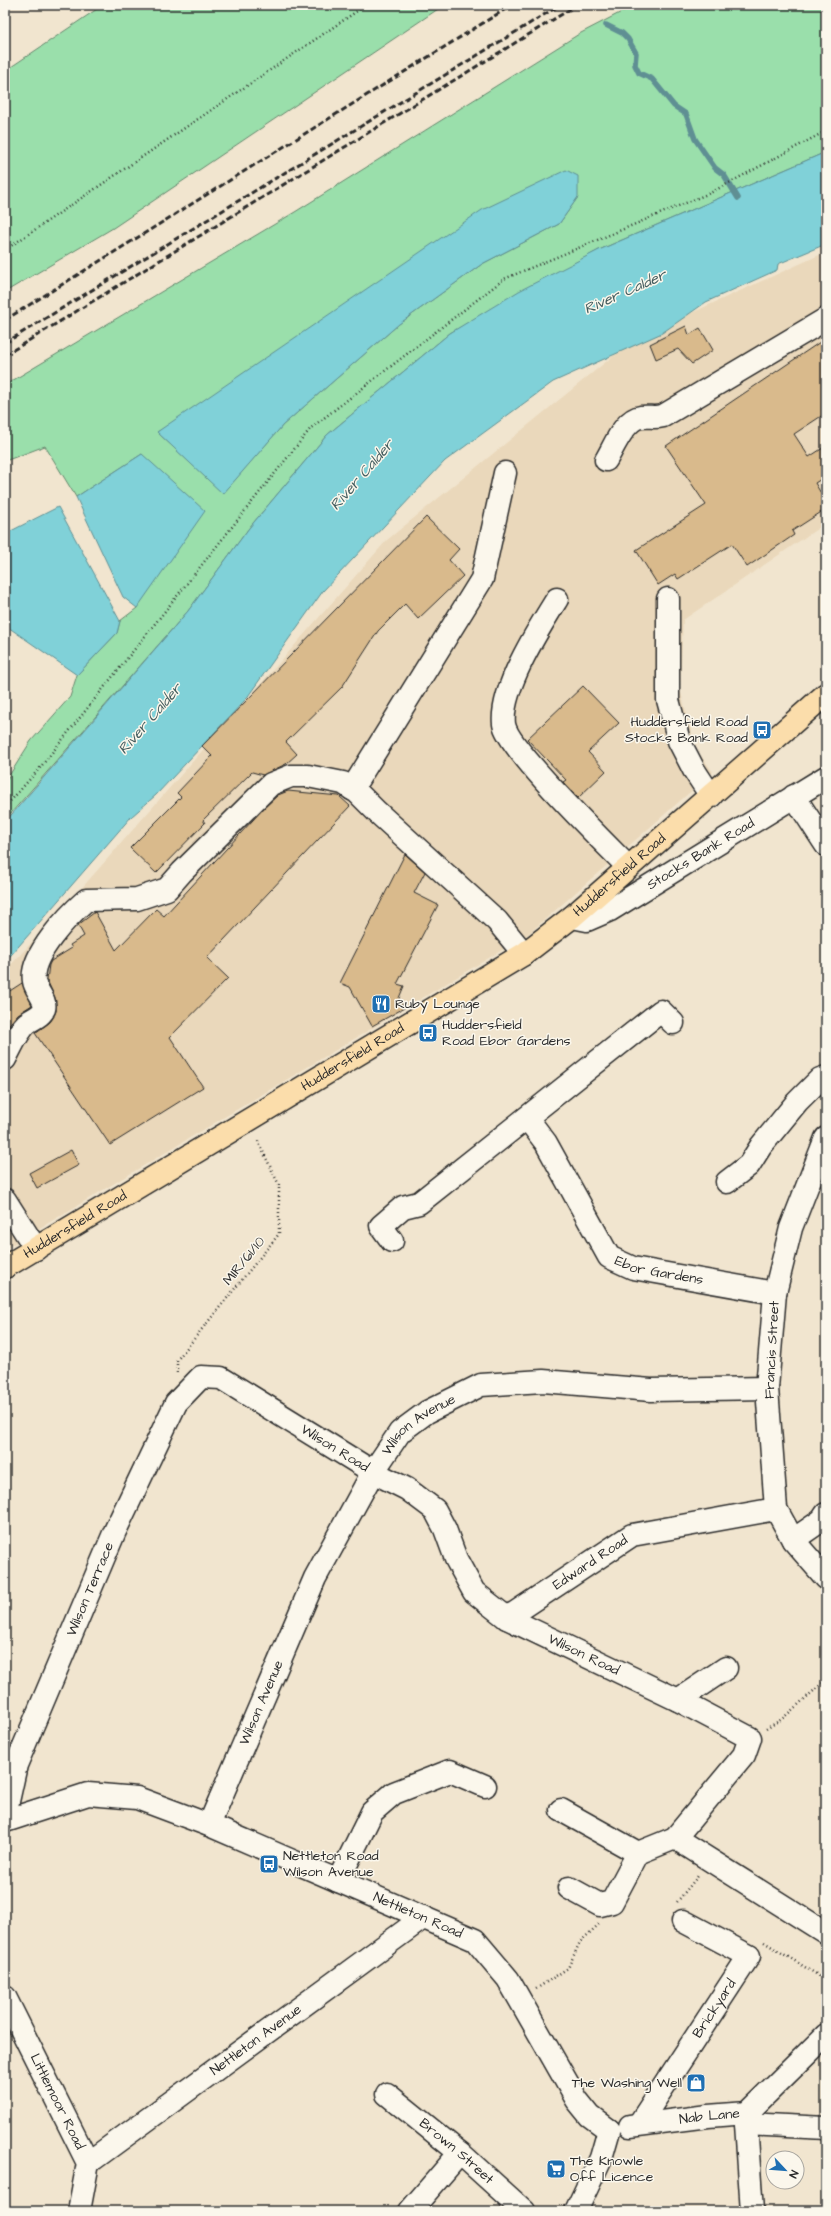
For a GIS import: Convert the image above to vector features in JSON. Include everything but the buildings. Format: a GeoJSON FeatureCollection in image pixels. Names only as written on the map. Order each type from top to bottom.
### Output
{"type":"FeatureCollection","features":[{"type":"Feature","properties":{"kind":"highway","name":"Huddersfield Road"},"geometry":{"type":"LineString","coordinates":[[5,1267],[524,954],[572,917],[826,694]]}},
{"type":"Feature","properties":{"kind":"street"},"geometry":{"type":"LineString","coordinates":[[606,460],[627,425],[634,419],[641,417],[663,416],[826,319]]}},
{"type":"Feature","properties":{"kind":"street"},"geometry":{"type":"LineString","coordinates":[[352,789],[482,579],[505,474]]}},
{"type":"Feature","properties":{"kind":"street"},"geometry":{"type":"LineString","coordinates":[[557,599],[536,632],[512,682],[506,707],[504,724],[508,737],[628,868]]}},
{"type":"Feature","properties":{"kind":"street"},"geometry":{"type":"LineString","coordinates":[[668,599],[668,700],[679,741],[694,770],[711,796]]}},
{"type":"Feature","properties":{"kind":"street"},"geometry":{"type":"LineString","coordinates":[[5,1059],[25,1025],[41,1014],[44,1009],[45,1004],[33,979],[35,966],[41,954],[67,918],[86,900],[137,899],[167,889],[182,872],[271,784],[291,776],[308,776],[343,783],[352,789],[497,921],[524,954]]}},
{"type":"Feature","properties":{"kind":"street","name":"Stocks Bank Road"},"geometry":{"type":"LineString","coordinates":[[572,917],[587,920],[610,910],[826,777]]}},
{"type":"Feature","properties":{"kind":"street"},"geometry":{"type":"LineString","coordinates":[[794,796],[826,845]]}},
{"type":"Feature","properties":{"kind":"street"},"geometry":{"type":"LineString","coordinates":[[392,1241],[380,1226],[403,1207],[419,1203],[661,1011],[673,1023]]}},
{"type":"Feature","properties":{"kind":"street"},"geometry":{"type":"LineString","coordinates":[[727,1182],[749,1165],[761,1146],[797,1102],[820,1079],[826,1077]]}},
{"type":"Feature","properties":{"kind":"street","name":"Ebor Gardens"},"geometry":{"type":"LineString","coordinates":[[527,1118],[546,1143],[609,1257],[633,1268],[775,1293]]}},
{"type":"Feature","properties":{"kind":"street","name":"Francis Street"},"geometry":{"type":"LineString","coordinates":[[826,1138],[791,1228],[775,1293],[767,1388],[776,1509],[793,1540],[826,1578]]}},
{"type":"Feature","properties":{"kind":"street"},"geometry":{"type":"LineString","coordinates":[[5,1200],[36,1249]]}},
{"type":"Feature","properties":{"kind":"street","name":"Wilson Terrace"},"geometry":{"type":"LineString","coordinates":[[5,1815],[16,1765],[115,1531],[176,1403],[201,1377]]}},
{"type":"Feature","properties":{"kind":"street","name":"Wilson Road"},"geometry":{"type":"LineString","coordinates":[[201,1377],[221,1378],[373,1472],[407,1489],[435,1510],[445,1529],[456,1559],[474,1592],[507,1618],[678,1700],[750,1738]]}},
{"type":"Feature","properties":{"kind":"street","name":"Wilson Avenue"},"geometry":{"type":"LineString","coordinates":[[209,1825],[315,1578],[373,1472],[400,1432],[427,1412],[481,1385],[543,1381],[651,1390],[767,1388]]}},
{"type":"Feature","properties":{"kind":"street","name":"Edward Road"},"geometry":{"type":"LineString","coordinates":[[507,1618],[632,1535],[776,1509]]}},
{"type":"Feature","properties":{"kind":"street"},"geometry":{"type":"LineString","coordinates":[[793,1540],[822,1520],[826,1514]]}},
{"type":"Feature","properties":{"kind":"street"},"geometry":{"type":"LineString","coordinates":[[678,1700],[726,1668]]}},
{"type":"Feature","properties":{"kind":"street"},"geometry":{"type":"LineString","coordinates":[[569,1888],[600,1905],[612,1902],[638,1853],[675,1838],[744,1755],[750,1738]]}},
{"type":"Feature","properties":{"kind":"street"},"geometry":{"type":"LineString","coordinates":[[338,1881],[372,1812],[394,1793],[450,1771],[485,1786]]}},
{"type":"Feature","properties":{"kind":"street","name":"Nettleton Road"},"geometry":{"type":"LineString","coordinates":[[5,1821],[88,1794],[137,1798],[209,1825],[475,1940],[508,1979],[577,2100],[590,2116],[609,2130]]}},
{"type":"Feature","properties":{"kind":"street"},"geometry":{"type":"LineString","coordinates":[[561,1810],[638,1853]]}},
{"type":"Feature","properties":{"kind":"street"},"geometry":{"type":"LineString","coordinates":[[675,1838],[826,1933]]}},
{"type":"Feature","properties":{"kind":"street","name":"Nettleton Avenue"},"geometry":{"type":"LineString","coordinates":[[88,2163],[424,1917]]}},
{"type":"Feature","properties":{"kind":"street"},"geometry":{"type":"LineString","coordinates":[[683,1921],[749,1956]]}},
{"type":"Feature","properties":{"kind":"street","name":"Brickyard"},"geometry":{"type":"LineString","coordinates":[[638,2124],[749,1956]]}},
{"type":"Feature","properties":{"kind":"street","name":"Littlemoor Road"},"geometry":{"type":"LineString","coordinates":[[6,2003],[88,2163],[79,2211]]}},
{"type":"Feature","properties":{"kind":"street","name":"Nab Lane"},"geometry":{"type":"LineString","coordinates":[[609,2130],[638,2124],[746,2119],[826,2035]]}},
{"type":"Feature","properties":{"kind":"street","name":"Brown Street"},"geometry":{"type":"LineString","coordinates":[[387,2094],[460,2153],[515,2208]]}},
{"type":"Feature","properties":{"kind":"street"},"geometry":{"type":"LineString","coordinates":[[752,2211],[746,2119],[826,2128]]}},
{"type":"Feature","properties":{"kind":"street"},"geometry":{"type":"LineString","coordinates":[[576,2211],[601,2158],[609,2130]]}},
{"type":"Feature","properties":{"kind":"street"},"geometry":{"type":"LineString","coordinates":[[410,2211],[460,2153]]}},
{"type":"Feature","properties":{"kind":"path"},"geometry":{"type":"LineString","coordinates":[[5,250],[366,5]]}},
{"type":"Feature","properties":{"kind":"path"},"geometry":{"type":"LineString","coordinates":[[5,807],[39,769],[311,428],[504,278],[712,192],[826,131]]}},
{"type":"Feature","properties":{"kind":"path","name":"MIR/61/10"},"geometry":{"type":"LineString","coordinates":[[176,1403],[177,1360],[279,1234],[279,1185],[248,1121]]}},
{"type":"Feature","properties":{"kind":"path"},"geometry":{"type":"LineString","coordinates":[[750,1738],[782,1719],[826,1680]]}},
{"type":"Feature","properties":{"kind":"path"},"geometry":{"type":"LineString","coordinates":[[683,1921],[670,1912],[711,1860]]}},
{"type":"Feature","properties":{"kind":"path"},"geometry":{"type":"LineString","coordinates":[[520,1999],[568,1968],[580,1942],[601,1922]]}},
{"type":"Feature","properties":{"kind":"path"},"geometry":{"type":"LineString","coordinates":[[749,1956],[761,1940],[826,1980]]}},
{"type":"Feature","properties":{"kind":"shaded area"},"geometry":{"type":"Polygon","coordinates":[[[826,252],[826,523],[683,620],[680,689],[696,749],[713,772],[527,935],[5,1249],[5,971],[66,906],[387,540],[634,339],[826,252]]]}},
{"type":"Feature","properties":{"kind":"green space"},"geometry":{"type":"Polygon","coordinates":[[[103,5],[444,5],[113,228],[5,292],[5,71],[103,5]]]}},
{"type":"Feature","properties":{"kind":"green space"},"geometry":{"type":"Polygon","coordinates":[[[635,5],[826,5],[826,152],[599,250],[450,333],[327,435],[249,528],[188,611],[5,820],[5,782],[31,741],[70,697],[77,675],[117,633],[120,621],[137,608],[142,454],[76,497],[45,446],[5,461],[5,385],[295,212],[579,34],[635,5]],[[578,197],[157,432],[223,493],[283,425],[399,324],[482,264],[559,224],[578,197]]]}},
{"type":"Feature","properties":{"kind":"water","name":"River Calder"},"geometry":{"type":"Polygon","coordinates":[[[826,152],[826,244],[778,264],[777,270],[706,302],[662,333],[553,382],[445,461],[323,591],[246,699],[156,795],[131,817],[5,962],[5,822],[188,611],[249,528],[327,435],[450,333],[519,291],[599,250],[826,152]]]}},
{"type":"Feature","properties":{"kind":"water"},"geometry":{"type":"Polygon","coordinates":[[[566,170],[578,176],[578,197],[559,224],[482,264],[399,324],[283,425],[223,494],[157,432],[482,210],[566,170]]]}},
{"type":"Feature","properties":{"kind":"water"},"geometry":{"type":"Polygon","coordinates":[[[142,454],[205,511],[137,608],[123,597],[76,497],[142,454]]]}},
{"type":"Feature","properties":{"kind":"water"},"geometry":{"type":"Polygon","coordinates":[[[58,507],[120,621],[117,633],[77,675],[5,625],[5,534],[58,507]]]}},
{"type":"Feature","properties":{"kind":"waterway"},"geometry":{"type":"LineString","coordinates":[[606,25],[622,33],[628,39],[636,53],[635,65],[639,73],[652,79],[674,106],[686,114],[695,139],[715,168],[724,175],[738,198]]}},
{"type":"Feature","properties":{"kind":"railway"},"geometry":{"type":"LineString","coordinates":[[5,320],[512,5]]}},
{"type":"Feature","properties":{"kind":"railway"},"geometry":{"type":"LineString","coordinates":[[5,343],[560,5]]}},
{"type":"Feature","properties":{"kind":"railway"},"geometry":{"type":"LineString","coordinates":[[5,355],[577,5]]}},
{"type":"Feature","properties":{"kind":"place","name":"Huddersfield Road Stocks Bank Road"},"geometry":{"type":"Point","coordinates":[762,730]}},
{"type":"Feature","properties":{"kind":"place","name":"Ruby Lounge"},"geometry":{"type":"Point","coordinates":[381,1004]}},
{"type":"Feature","properties":{"kind":"place","name":"Huddersfield Road Ebor Gardens"},"geometry":{"type":"Point","coordinates":[428,1033]}},
{"type":"Feature","properties":{"kind":"place","name":"Nettleton Road Wilson Avenue"},"geometry":{"type":"Point","coordinates":[269,1864]}},
{"type":"Feature","properties":{"kind":"place","name":"The Washing Well"},"geometry":{"type":"Point","coordinates":[696,2083]}},
{"type":"Feature","properties":{"kind":"place","name":"The Knowle Off Licence"},"geometry":{"type":"Point","coordinates":[556,2169]}}]}
